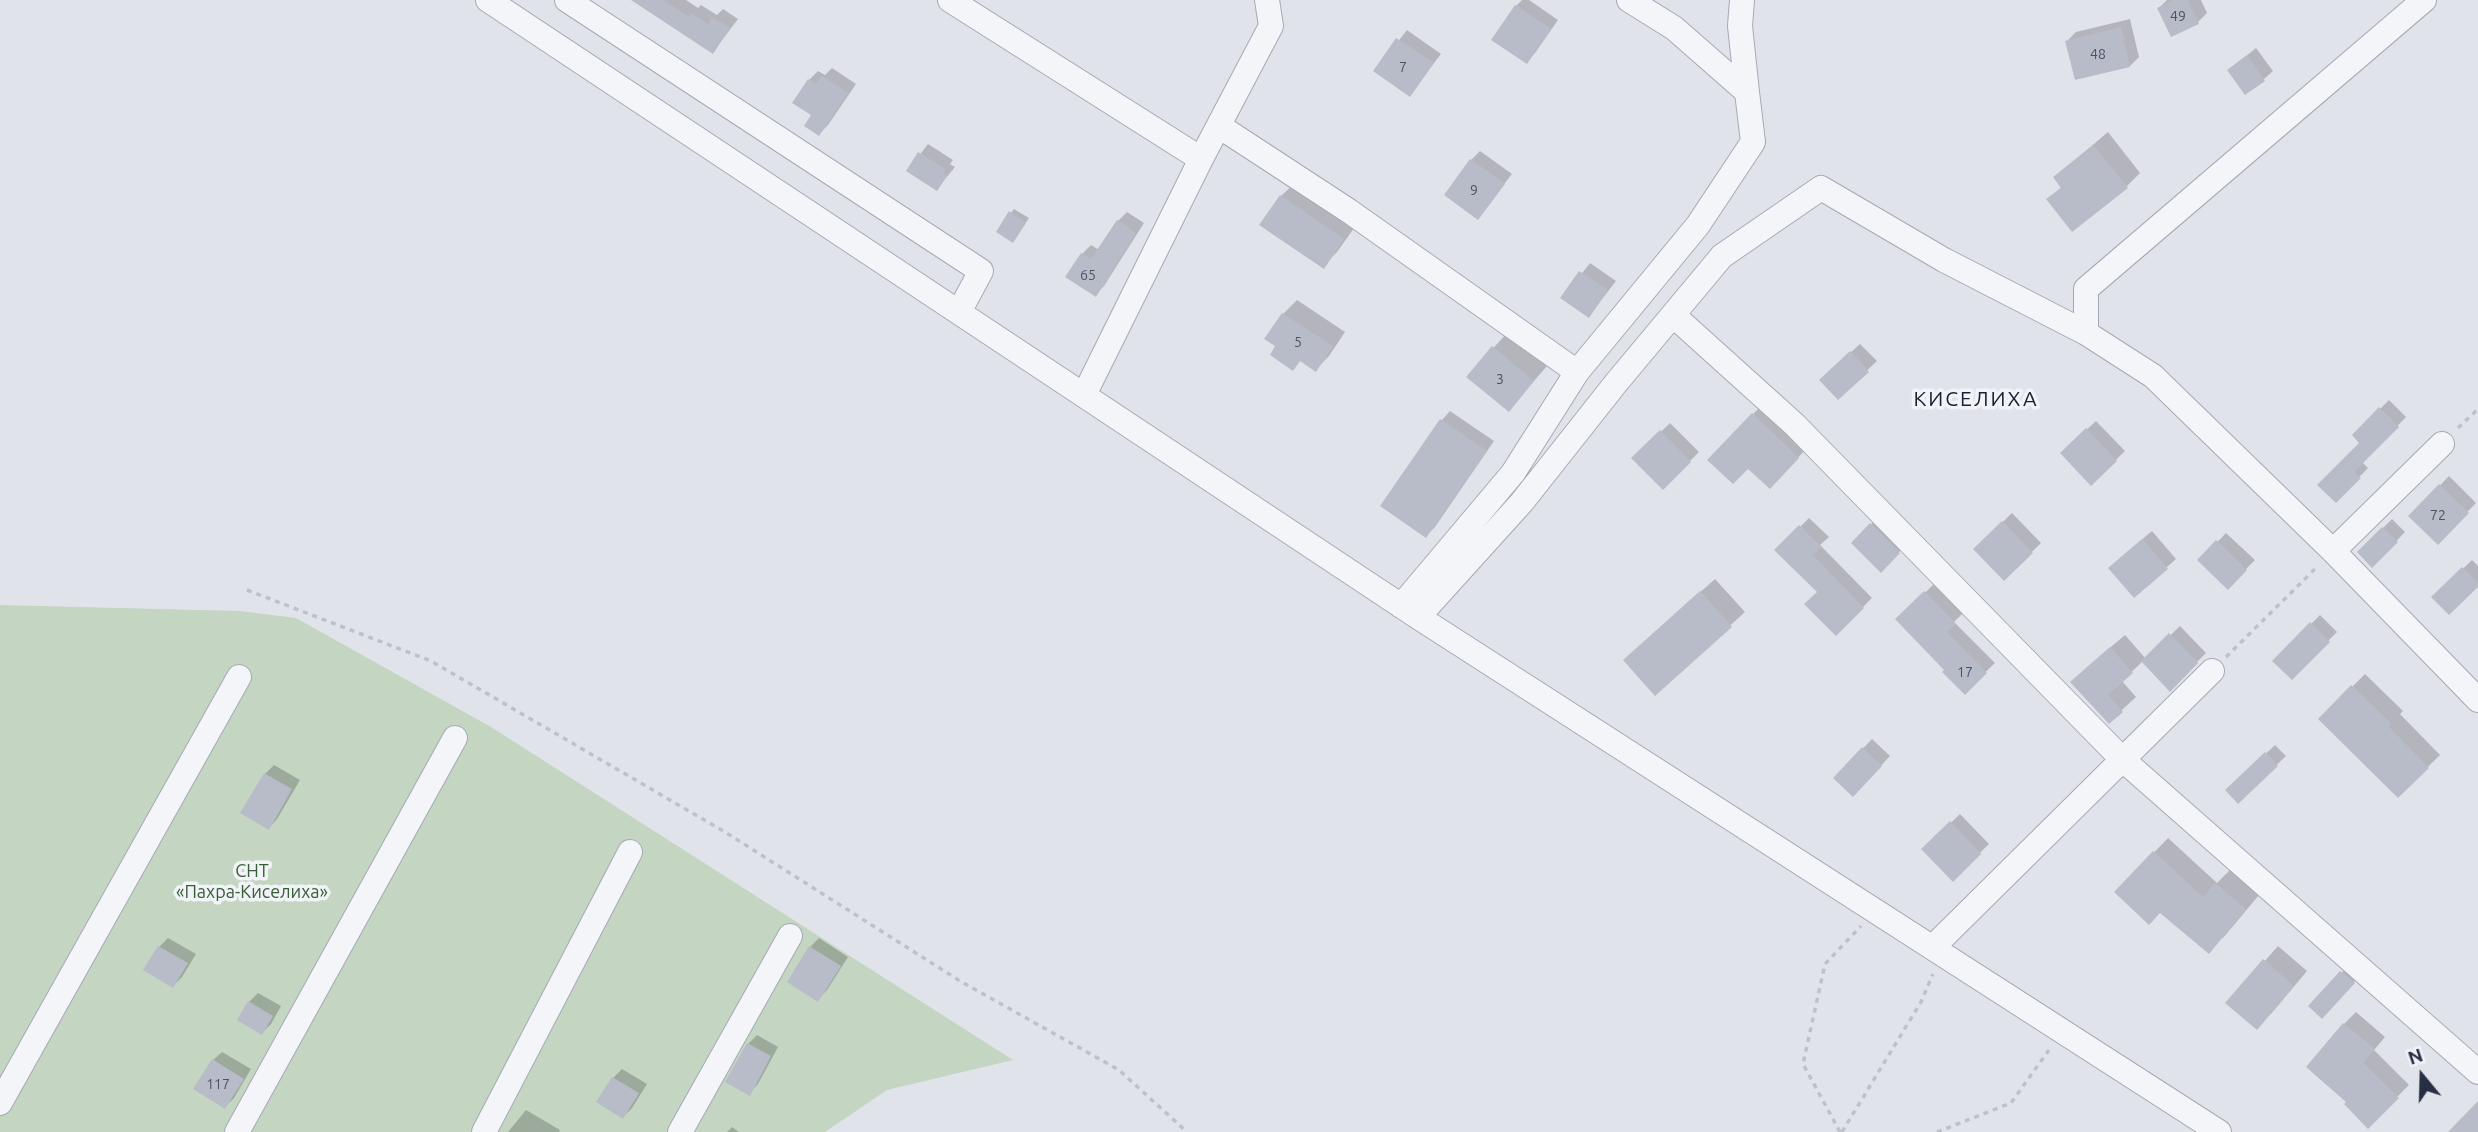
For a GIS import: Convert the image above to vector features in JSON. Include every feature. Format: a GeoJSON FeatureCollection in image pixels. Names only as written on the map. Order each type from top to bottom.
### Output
{"type":"FeatureCollection","features":[{"type":"Feature","properties":{"kind":"street"},"geometry":{"type":"LineString","coordinates":[[488,0],[1410,611],[2219,1132]]}},
{"type":"Feature","properties":{"kind":"street"},"geometry":{"type":"LineString","coordinates":[[567,0],[982,271],[959,312]]}},
{"type":"Feature","properties":{"kind":"street"},"geometry":{"type":"LineString","coordinates":[[950,0],[1201,159]]}},
{"type":"Feature","properties":{"kind":"street"},"geometry":{"type":"LineString","coordinates":[[1084,395],[1201,159],[1272,26],[1267,0]]}},
{"type":"Feature","properties":{"kind":"street"},"geometry":{"type":"LineString","coordinates":[[1629,0],[1674,28],[1747,92]]}},
{"type":"Feature","properties":{"kind":"street"},"geometry":{"type":"LineString","coordinates":[[1410,611],[1513,473],[1577,372],[1698,225],[1753,142],[1740,26],[1742,0]]}},
{"type":"Feature","properties":{"kind":"street"},"geometry":{"type":"LineString","coordinates":[[2086,333],[2086,289],[2424,0]]}},
{"type":"Feature","properties":{"kind":"street"},"geometry":{"type":"LineString","coordinates":[[1219,126],[1349,211],[1577,372]]}},
{"type":"Feature","properties":{"kind":"street"},"geometry":{"type":"LineString","coordinates":[[1410,611],[1522,502],[1722,256],[1821,188],[1944,260],[2086,333],[2153,376],[2474,687]]}},
{"type":"Feature","properties":{"kind":"street"},"geometry":{"type":"LineString","coordinates":[[1673,315],[1795,425],[2122,759],[2478,1072]]}},
{"type":"Feature","properties":{"kind":"street"},"geometry":{"type":"LineString","coordinates":[[2333,551],[2442,444]]}},
{"type":"Feature","properties":{"kind":"street"},"geometry":{"type":"LineString","coordinates":[[1937,950],[2122,759],[2212,671]]}},
{"type":"Feature","properties":{"kind":"street"},"geometry":{"type":"LineString","coordinates":[[0,1103],[239,677]]}},
{"type":"Feature","properties":{"kind":"street"},"geometry":{"type":"LineString","coordinates":[[237,1132],[455,738]]}},
{"type":"Feature","properties":{"kind":"street"},"geometry":{"type":"LineString","coordinates":[[484,1132],[630,852]]}},
{"type":"Feature","properties":{"kind":"street"},"geometry":{"type":"LineString","coordinates":[[680,1132],[790,936]]}},
{"type":"Feature","properties":{"kind":"path"},"geometry":{"type":"LineString","coordinates":[[2442,444],[2478,409]]}},
{"type":"Feature","properties":{"kind":"path"},"geometry":{"type":"LineString","coordinates":[[2212,671],[2333,551]]}},
{"type":"Feature","properties":{"kind":"path"},"geometry":{"type":"LineString","coordinates":[[247,590],[443,667],[725,832],[960,981],[1119,1070],[1187,1132]]}},
{"type":"Feature","properties":{"kind":"path"},"geometry":{"type":"LineString","coordinates":[[1877,911],[1825,964],[1803,1065],[1841,1132],[1921,1002],[1937,950]]}},
{"type":"Feature","properties":{"kind":"path"},"geometry":{"type":"LineString","coordinates":[[1937,1132],[2011,1103],[2063,1031]]}},
{"type":"Feature","properties":{"kind":"green space","name":"СНТ «Пахра-Киселиха»"},"geometry":{"type":"Polygon","coordinates":[[[0,605],[240,611],[296,618],[491,727],[1013,1060],[887,1090],[825,1132],[0,1132],[0,605]]]}},
{"type":"Feature","properties":{"kind":"building"},"geometry":{"type":"Polygon","coordinates":[[[631,0],[663,0],[689,17],[691,13],[708,24],[712,17],[730,28],[713,54],[631,0]]]}},
{"type":"Feature","properties":{"kind":"building"},"geometry":{"type":"Polygon","coordinates":[[[2173,0],[2188,0],[2199,24],[2171,37],[2157,8],[2173,0]]]}},
{"type":"Feature","properties":{"kind":"building"},"geometry":{"type":"Polygon","coordinates":[[[1515,5],[1551,29],[1527,64],[1491,40],[1515,5]]]}},
{"type":"Feature","properties":{"kind":"building"},"geometry":{"type":"Polygon","coordinates":[[[2121,27],[2130,67],[2075,80],[2065,41],[2121,27]]]}},
{"type":"Feature","properties":{"kind":"building"},"geometry":{"type":"Polygon","coordinates":[[[1396,38],[1434,63],[1410,97],[1373,71],[1396,38]]]}},
{"type":"Feature","properties":{"kind":"building"},"geometry":{"type":"Polygon","coordinates":[[[2247,55],[2265,81],[2245,95],[2227,70],[2247,55]]]}},
{"type":"Feature","properties":{"kind":"building"},"geometry":{"type":"Polygon","coordinates":[[[822,76],[848,93],[819,136],[804,126],[811,115],[792,103],[808,79],[816,84],[822,76]]]}},
{"type":"Feature","properties":{"kind":"building"},"geometry":{"type":"Polygon","coordinates":[[[2093,145],[2128,188],[2072,232],[2046,199],[2061,188],[2053,177],[2093,145]]]}},
{"type":"Feature","properties":{"kind":"building"},"geometry":{"type":"Polygon","coordinates":[[[918,152],[945,169],[943,173],[947,176],[937,191],[906,171],[918,152]]]}},
{"type":"Feature","properties":{"kind":"building"},"geometry":{"type":"Polygon","coordinates":[[[1470,159],[1505,184],[1478,220],[1444,195],[1470,159]]]}},
{"type":"Feature","properties":{"kind":"building"},"geometry":{"type":"Polygon","coordinates":[[[1280,195],[1344,239],[1324,269],[1259,225],[1280,195]]]}},
{"type":"Feature","properties":{"kind":"building"},"geometry":{"type":"Polygon","coordinates":[[[1009,211],[1026,223],[1013,243],[996,232],[1009,211]]]}},
{"type":"Feature","properties":{"kind":"building"},"geometry":{"type":"Polygon","coordinates":[[[1117,220],[1136,233],[1096,297],[1065,277],[1081,253],[1091,259],[1117,220]]]}},
{"type":"Feature","properties":{"kind":"building"},"geometry":{"type":"Polygon","coordinates":[[[1579,271],[1608,290],[1589,318],[1560,298],[1579,271]]]}},
{"type":"Feature","properties":{"kind":"building"},"geometry":{"type":"Polygon","coordinates":[[[1282,313],[1333,346],[1316,372],[1300,361],[1293,371],[1270,355],[1275,346],[1264,339],[1282,313]]]}},
{"type":"Feature","properties":{"kind":"building"},"geometry":{"type":"Polygon","coordinates":[[[1492,346],[1534,381],[1509,412],[1466,377],[1492,346]]]}},
{"type":"Feature","properties":{"kind":"building"},"geometry":{"type":"Polygon","coordinates":[[[1850,351],[1869,372],[1838,400],[1819,380],[1850,351]]]}},
{"type":"Feature","properties":{"kind":"building"},"geometry":{"type":"Polygon","coordinates":[[[2379,407],[2399,427],[2354,472],[2361,478],[2336,503],[2317,485],[2359,443],[2352,435],[2379,407]]]}},
{"type":"Feature","properties":{"kind":"building"},"geometry":{"type":"Polygon","coordinates":[[[1752,413],[1799,458],[1770,489],[1748,469],[1733,484],[1707,460],[1752,413]]]}},
{"type":"Feature","properties":{"kind":"building"},"geometry":{"type":"Polygon","coordinates":[[[1440,419],[1487,451],[1426,538],[1380,506],[1440,419]]]}},
{"type":"Feature","properties":{"kind":"building"},"geometry":{"type":"Polygon","coordinates":[[[2086,428],[2117,461],[2091,486],[2060,453],[2086,428]]]}},
{"type":"Feature","properties":{"kind":"building"},"geometry":{"type":"Polygon","coordinates":[[[1660,430],[1691,462],[1663,490],[1631,458],[1660,430]]]}},
{"type":"Feature","properties":{"kind":"building"},"geometry":{"type":"Polygon","coordinates":[[[2439,484],[2469,513],[2438,545],[2408,516],[2439,484]]]}},
{"type":"Feature","properties":{"kind":"building"},"geometry":{"type":"Polygon","coordinates":[[[2002,521],[2033,553],[2004,581],[1973,549],[2002,521]]]}},
{"type":"Feature","properties":{"kind":"building"},"geometry":{"type":"Polygon","coordinates":[[[1870,523],[1900,553],[1881,573],[1851,543],[1870,523]]]}},
{"type":"Feature","properties":{"kind":"building"},"geometry":{"type":"Polygon","coordinates":[[[1799,525],[1821,547],[1813,555],[1864,608],[1836,636],[1804,604],[1817,592],[1774,550],[1799,525]]]}},
{"type":"Feature","properties":{"kind":"building"},"geometry":{"type":"Polygon","coordinates":[[[2382,527],[2398,542],[2372,568],[2357,552],[2382,527]]]}},
{"type":"Feature","properties":{"kind":"building"},"geometry":{"type":"Polygon","coordinates":[[[2142,539],[2168,569],[2134,598],[2108,568],[2142,539]]]}},
{"type":"Feature","properties":{"kind":"building"},"geometry":{"type":"Polygon","coordinates":[[[2216,540],[2247,570],[2228,590],[2197,560],[2216,540]]]}},
{"type":"Feature","properties":{"kind":"building"},"geometry":{"type":"Polygon","coordinates":[[[2462,567],[2478,583],[2478,587],[2449,615],[2431,597],[2462,567]]]}},
{"type":"Feature","properties":{"kind":"building"},"geometry":{"type":"Polygon","coordinates":[[[1700,591],[1732,627],[1655,696],[1623,660],[1700,591]]]}},
{"type":"Feature","properties":{"kind":"building"},"geometry":{"type":"Polygon","coordinates":[[[1924,591],[1956,624],[1947,632],[1987,673],[1965,695],[1895,619],[1924,591]]]}},
{"type":"Feature","properties":{"kind":"building"},"geometry":{"type":"Polygon","coordinates":[[[2310,622],[2330,642],[2292,680],[2272,661],[2310,622]]]}},
{"type":"Feature","properties":{"kind":"building"},"geometry":{"type":"Polygon","coordinates":[[[2169,633],[2198,663],[2170,692],[2141,661],[2169,633]]]}},
{"type":"Feature","properties":{"kind":"building"},"geometry":{"type":"Polygon","coordinates":[[[2110,647],[2133,673],[2108,695],[2123,712],[2109,724],[2070,682],[2110,647]]]}},
{"type":"Feature","properties":{"kind":"building"},"geometry":{"type":"Polygon","coordinates":[[[2351,685],[2392,724],[2389,727],[2429,768],[2398,798],[2318,719],[2351,685]]]}},
{"type":"Feature","properties":{"kind":"building"},"geometry":{"type":"Polygon","coordinates":[[[1862,747],[1882,766],[1853,797],[1833,778],[1862,747]]]}},
{"type":"Feature","properties":{"kind":"building"},"geometry":{"type":"Polygon","coordinates":[[[2265,752],[2278,766],[2238,804],[2225,790],[2265,752]]]}},
{"type":"Feature","properties":{"kind":"building"},"geometry":{"type":"Polygon","coordinates":[[[264,773],[292,789],[269,830],[240,813],[264,773]]]}},
{"type":"Feature","properties":{"kind":"building"},"geometry":{"type":"Polygon","coordinates":[[[1950,821],[1981,854],[1953,882],[1921,849],[1950,821]]]}},
{"type":"Feature","properties":{"kind":"building"},"geometry":{"type":"Polygon","coordinates":[[[2153,851],[2203,897],[2215,883],[2246,909],[2209,954],[2160,913],[2149,925],[2114,892],[2153,851]]]}},
{"type":"Feature","properties":{"kind":"building"},"geometry":{"type":"Polygon","coordinates":[[[158,946],[188,963],[173,988],[143,970],[158,946]]]}},
{"type":"Feature","properties":{"kind":"building"},"geometry":{"type":"Polygon","coordinates":[[[809,946],[841,966],[818,1002],[787,982],[809,946]]]}},
{"type":"Feature","properties":{"kind":"building"},"geometry":{"type":"Polygon","coordinates":[[[2263,959],[2294,986],[2257,1030],[2225,1003],[2263,959]]]}},
{"type":"Feature","properties":{"kind":"building"},"geometry":{"type":"Polygon","coordinates":[[[2340,971],[2355,983],[2322,1019],[2308,1006],[2340,971]]]}},
{"type":"Feature","properties":{"kind":"building"},"geometry":{"type":"Polygon","coordinates":[[[248,1001],[273,1016],[262,1035],[237,1020],[248,1001]]]}},
{"type":"Feature","properties":{"kind":"building"},"geometry":{"type":"Polygon","coordinates":[[[2343,1023],[2375,1049],[2363,1063],[2399,1098],[2368,1129],[2344,1104],[2346,1102],[2306,1067],[2343,1023]]]}},
{"type":"Feature","properties":{"kind":"building"},"geometry":{"type":"Polygon","coordinates":[[[747,1043],[771,1056],[750,1096],[725,1082],[747,1043]]]}},
{"type":"Feature","properties":{"kind":"building"},"geometry":{"type":"Polygon","coordinates":[[[212,1059],[244,1079],[225,1109],[193,1089],[212,1059]]]}},
{"type":"Feature","properties":{"kind":"building"},"geometry":{"type":"Polygon","coordinates":[[[612,1077],[639,1093],[623,1119],[596,1102],[612,1077]]]}},
{"type":"Feature","properties":{"kind":"building"},"geometry":{"type":"Polygon","coordinates":[[[2478,1101],[2478,1132],[2448,1132],[2478,1101]]]}},
{"type":"Feature","properties":{"kind":"district","name":"КИСЕЛИХА"},"geometry":{"type":"Point","coordinates":[1976,399]}}]}
